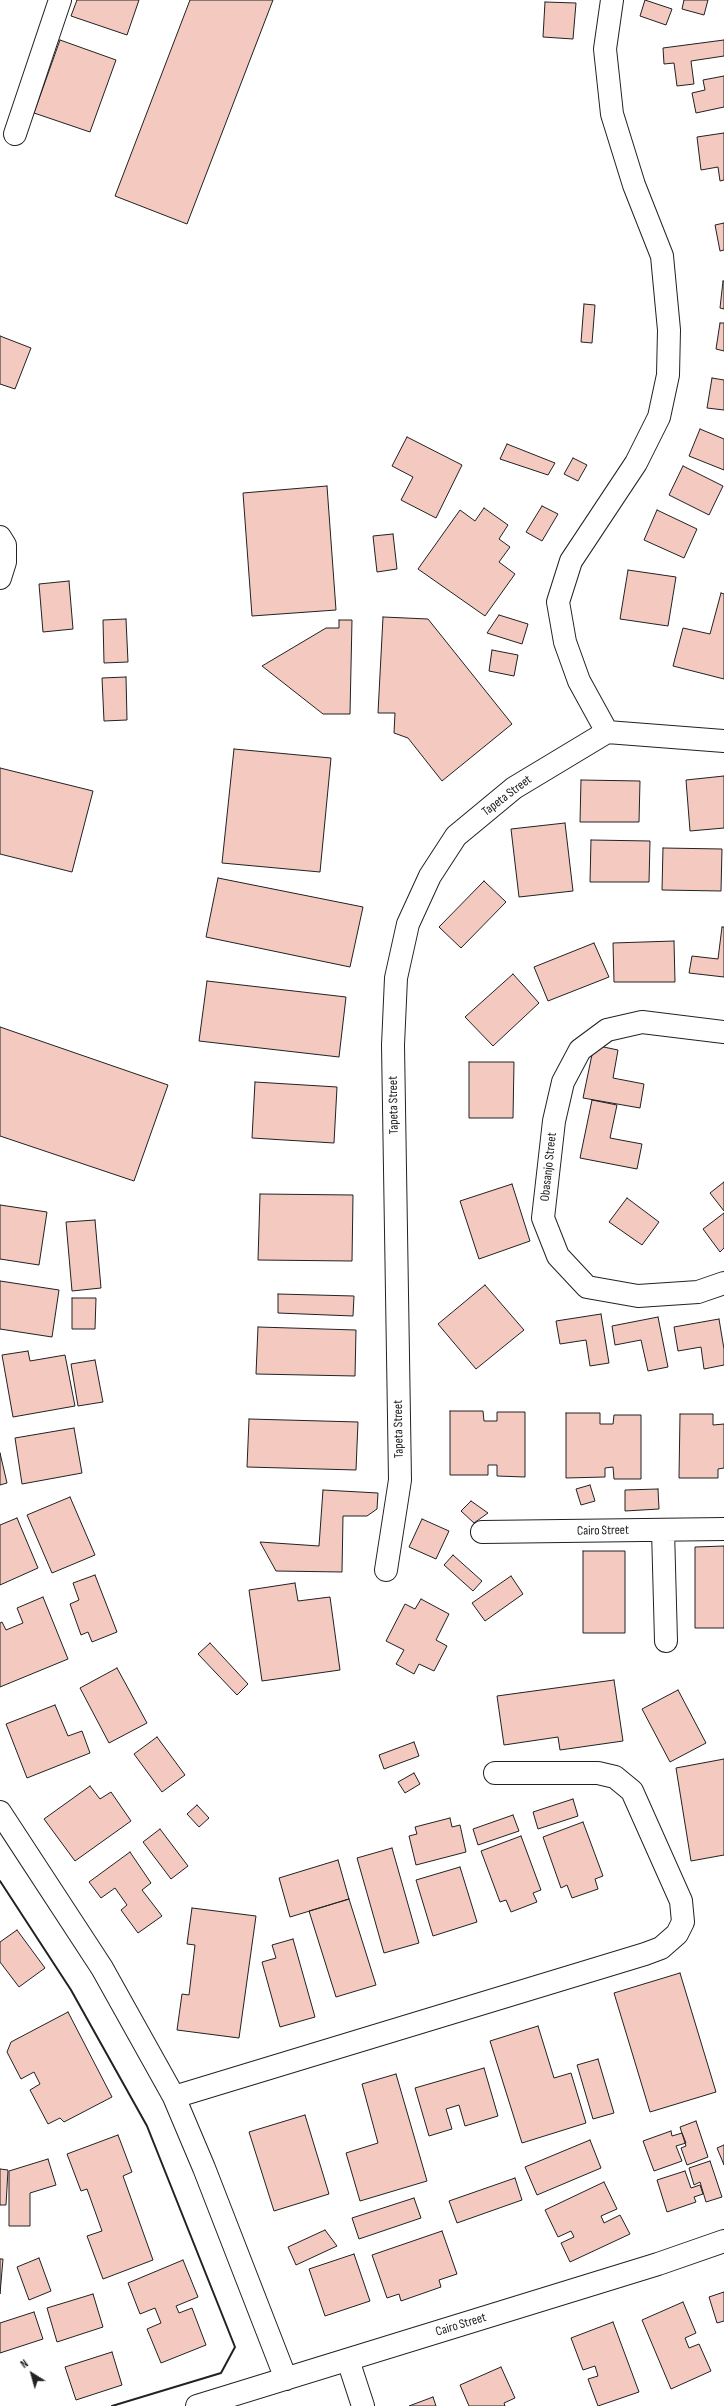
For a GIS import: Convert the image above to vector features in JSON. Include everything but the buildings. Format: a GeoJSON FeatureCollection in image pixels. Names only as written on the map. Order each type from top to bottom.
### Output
{"type":"FeatureCollection","features":[{"type":"Feature","properties":{"kind":"street"},"geometry":{"type":"LineString","coordinates":[[15,134],[60,0]]}},
{"type":"Feature","properties":{"kind":"street"},"geometry":{"type":"LineString","coordinates":[[612,0],[605,49],[612,114],[634,185],[662,256],[669,330],[668,375],[659,417],[636,463],[571,561],[558,602],[565,642],[579,681],[607,732],[724,741]]}},
{"type":"Feature","properties":{"kind":"street"},"geometry":{"type":"LineString","coordinates":[[0,537],[5,545],[5,562],[0,578]]}},
{"type":"Feature","properties":{"kind":"street","name":"Tapeta Street"},"geometry":{"type":"LineString","coordinates":[[386,1570],[400,1480],[393,1045],[396,978],[408,924],[430,876],[456,836],[514,788],[607,732]]}},
{"type":"Feature","properties":{"kind":"street","name":"Obasanjo Street"},"geometry":{"type":"LineString","coordinates":[[724,1032],[642,1022],[607,1030],[580,1050],[562,1082],[554,1121],[543,1218],[558,1256],[587,1288],[638,1296],[698,1292],[724,1283]]}},
{"type":"Feature","properties":{"kind":"street","name":"Cairo Street"},"geometry":{"type":"LineString","coordinates":[[482,1532],[724,1529]]}},
{"type":"Feature","properties":{"kind":"street"},"geometry":{"type":"LineString","coordinates":[[663,1530],[666,1641]]}},
{"type":"Feature","properties":{"kind":"street"},"geometry":{"type":"LineString","coordinates":[[174,2097],[637,1957],[661,1948],[677,1934],[683,1922],[681,1901],[632,1791],[614,1777],[598,1773],[495,1773]]}},
{"type":"Feature","properties":{"kind":"street"},"geometry":{"type":"LineString","coordinates":[[0,1812],[102,1968],[174,2097],[207,2176],[286,2378]]}},
{"type":"Feature","properties":{"kind":"street","name":"Cairo Street"},"geometry":{"type":"LineString","coordinates":[[197,2406],[658,2264],[724,2241]]}},
{"type":"Feature","properties":{"kind":"street"},"geometry":{"type":"LineString","coordinates":[[348,2360],[363,2406]]}},
{"type":"Feature","properties":{"kind":"wall"},"geometry":{"type":"LineString","coordinates":[[0,1881],[71,1990],[147,2126],[235,2347],[221,2373],[112,2406]]}}]}
